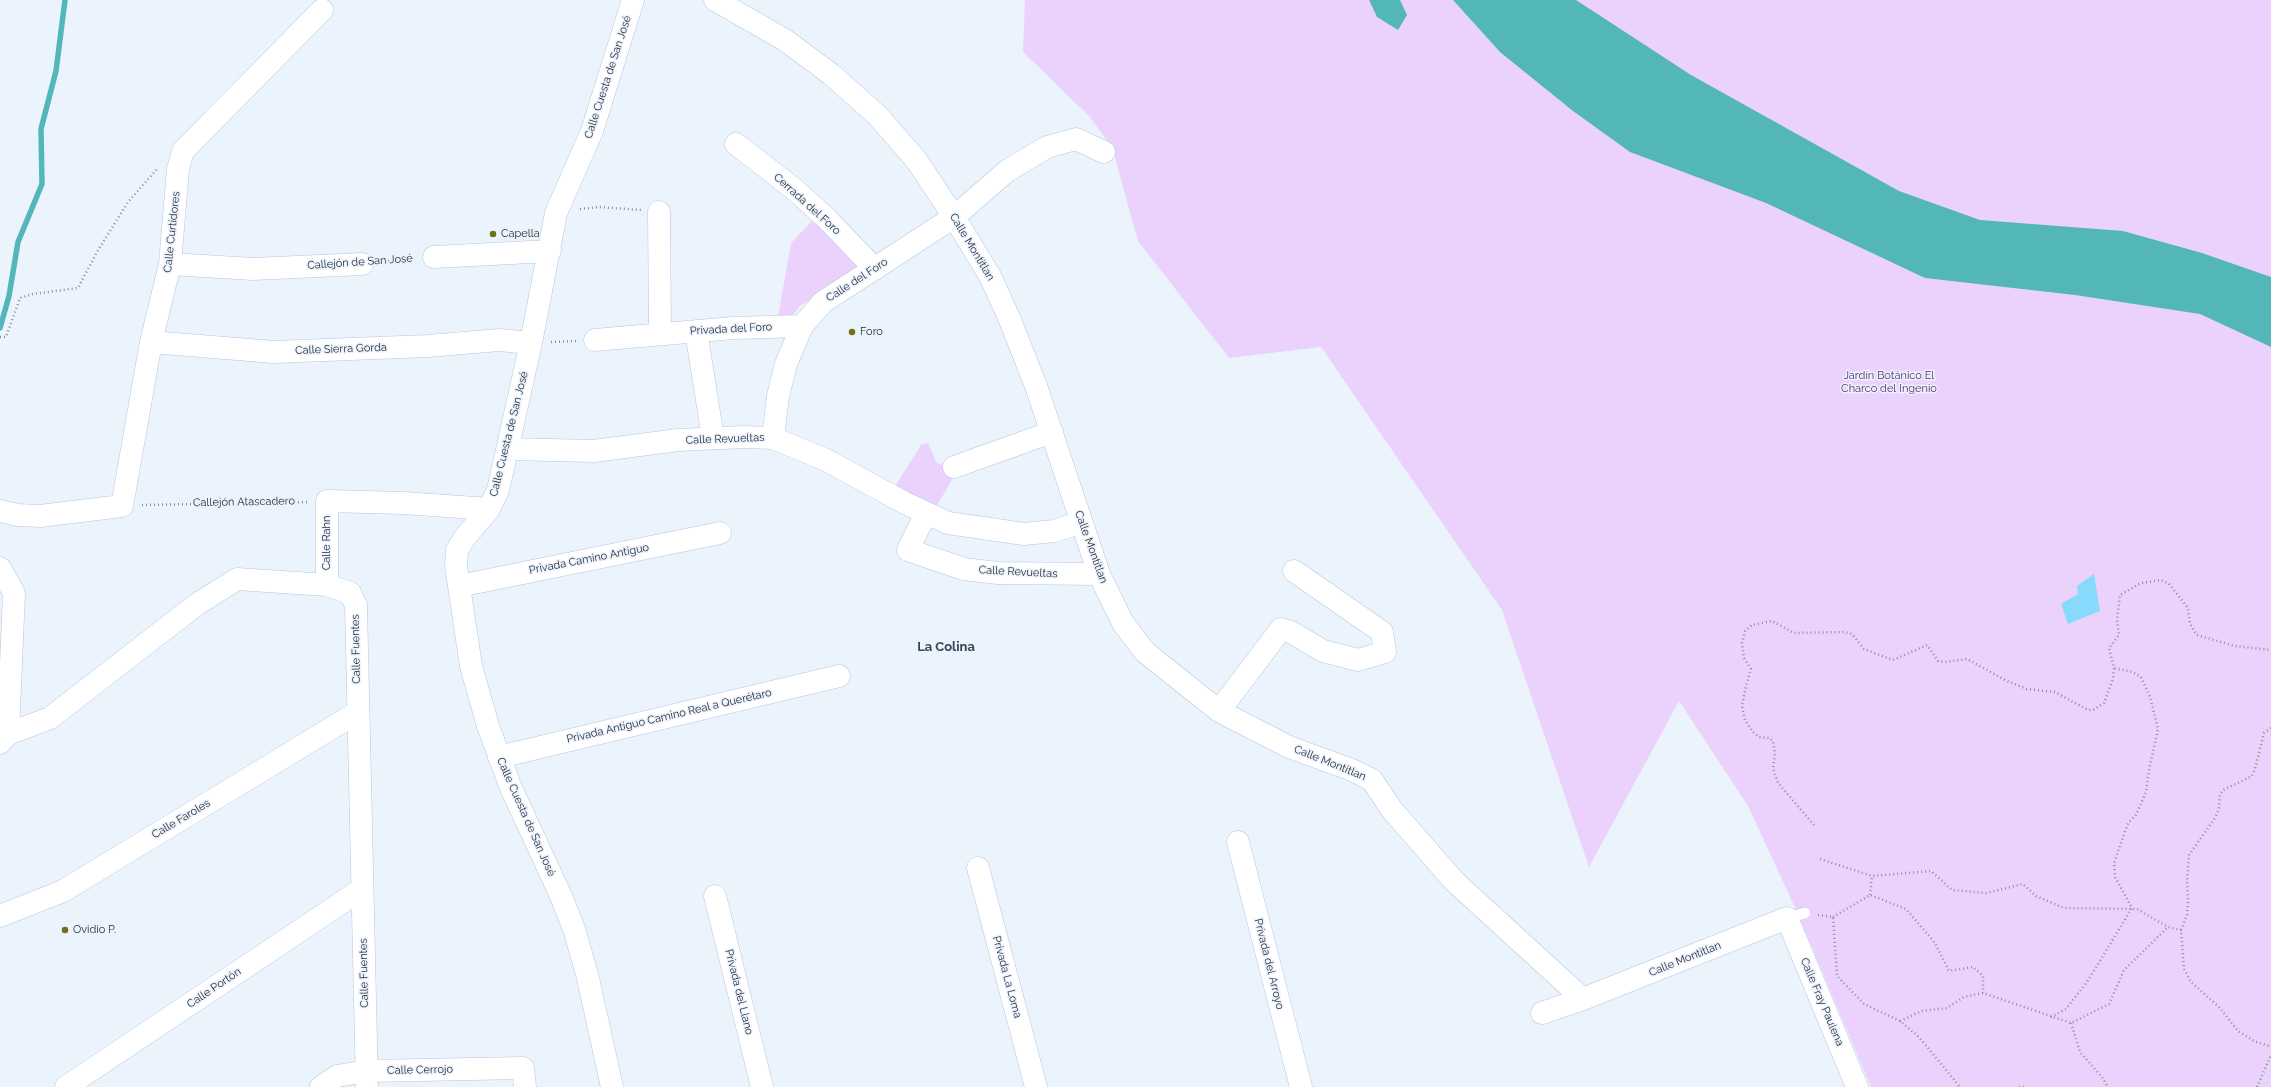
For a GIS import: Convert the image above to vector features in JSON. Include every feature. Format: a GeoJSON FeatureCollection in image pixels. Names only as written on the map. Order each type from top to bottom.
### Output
{"type":"FeatureCollection","features":[{"type":"Feature","properties":{"kind":"street","name":"Calle Cuesta de San José"},"geometry":{"type":"LineString","coordinates":[[612,1087],[587,974],[574,929],[511,788],[499,757],[471,666],[456,566],[457,550],[466,536],[489,509],[498,490],[531,343],[550,252],[556,213],[592,131],[633,0]]}},
{"type":"Feature","properties":{"kind":"street","name":"Calle Montitlan"},"geometry":{"type":"LineString","coordinates":[[715,0],[785,40],[832,75],[878,116],[917,161],[954,217],[990,276],[1010,320],[1052,432],[1099,574],[1123,623],[1145,652],[1219,711],[1289,747],[1352,770],[1372,780],[1392,810],[1454,881],[1583,999]]}},
{"type":"Feature","properties":{"kind":"street","name":"Calle Curtidores"},"geometry":{"type":"LineString","coordinates":[[122,506],[151,342],[170,264],[178,169],[183,151],[322,10]]}},
{"type":"Feature","properties":{"kind":"street","name":"Calle del Foro"},"geometry":{"type":"LineString","coordinates":[[773,438],[778,396],[786,364],[802,326],[823,302],[954,217],[1006,171],[1048,147],[1076,139],[1104,152]]}},
{"type":"Feature","properties":{"kind":"street","name":"Cerrada del Foro"},"geometry":{"type":"LineString","coordinates":[[736,144],[794,189],[826,218],[875,269]]}},
{"type":"Feature","properties":{"kind":"street"},"geometry":{"type":"LineString","coordinates":[[659,212],[660,333]]}},
{"type":"Feature","properties":{"kind":"street"},"geometry":{"type":"LineString","coordinates":[[434,257],[550,252]]}},
{"type":"Feature","properties":{"kind":"street","name":"Callejón de San José"},"geometry":{"type":"LineString","coordinates":[[170,264],[252,269],[362,264]]}},
{"type":"Feature","properties":{"kind":"street","name":"Privada del Foro"},"geometry":{"type":"LineString","coordinates":[[595,340],[660,333],[802,326]]}},
{"type":"Feature","properties":{"kind":"street"},"geometry":{"type":"LineString","coordinates":[[696,331],[713,438]]}},
{"type":"Feature","properties":{"kind":"street","name":"Calle Sierra Gorda"},"geometry":{"type":"LineString","coordinates":[[151,342],[274,352],[428,346],[499,340],[531,343]]}},
{"type":"Feature","properties":{"kind":"street"},"geometry":{"type":"LineString","coordinates":[[954,467],[1052,432]]}},
{"type":"Feature","properties":{"kind":"street","name":"Calle Revueltas"},"geometry":{"type":"LineString","coordinates":[[508,449],[594,451],[713,438],[773,438],[826,460],[926,513],[948,523],[974,528],[1024,534],[1055,531],[1081,522]]}},
{"type":"Feature","properties":{"kind":"street"},"geometry":{"type":"LineString","coordinates":[[327,501],[404,503],[489,509]]}},
{"type":"Feature","properties":{"kind":"street","name":"Calle Rahn"},"geometry":{"type":"LineString","coordinates":[[327,501],[328,585]]}},
{"type":"Feature","properties":{"kind":"street"},"geometry":{"type":"LineString","coordinates":[[0,511],[18,515],[40,516],[122,506]]}},
{"type":"Feature","properties":{"kind":"street","name":"Calle Revueltas"},"geometry":{"type":"LineString","coordinates":[[926,513],[908,550],[971,570],[998,573],[1099,574]]}},
{"type":"Feature","properties":{"kind":"street","name":"Privada Camino Antiguo"},"geometry":{"type":"LineString","coordinates":[[459,586],[720,533]]}},
{"type":"Feature","properties":{"kind":"street"},"geometry":{"type":"LineString","coordinates":[[0,568],[14,593],[4,738]]}},
{"type":"Feature","properties":{"kind":"street"},"geometry":{"type":"LineString","coordinates":[[1219,711],[1281,630],[1291,632],[1323,651],[1358,660],[1385,652],[1382,632],[1294,571]]}},
{"type":"Feature","properties":{"kind":"street","name":"Calle Fuentes"},"geometry":{"type":"LineString","coordinates":[[4,738],[50,718],[196,605],[238,579],[328,585],[350,592],[356,605],[367,1079]]}},
{"type":"Feature","properties":{"kind":"street","name":"Privada Antiguo Camino Real a Querétaro"},"geometry":{"type":"LineString","coordinates":[[499,757],[839,676]]}},
{"type":"Feature","properties":{"kind":"street","name":"Calle Faroles"},"geometry":{"type":"LineString","coordinates":[[0,916],[62,891],[358,712]]}},
{"type":"Feature","properties":{"kind":"street","name":"Privada del Arroyo"},"geometry":{"type":"LineString","coordinates":[[1238,842],[1301,1087]]}},
{"type":"Feature","properties":{"kind":"street","name":"Privada La Loma"},"geometry":{"type":"LineString","coordinates":[[978,868],[1036,1087]]}},
{"type":"Feature","properties":{"kind":"street","name":"Calle Portón"},"geometry":{"type":"LineString","coordinates":[[66,1087],[362,889]]}},
{"type":"Feature","properties":{"kind":"street","name":"Privada del Llano"},"geometry":{"type":"LineString","coordinates":[[715,896],[762,1087]]}},
{"type":"Feature","properties":{"kind":"street","name":"Calle Montitlan"},"geometry":{"type":"LineString","coordinates":[[1542,1014],[1796,915]]}},
{"type":"Feature","properties":{"kind":"street","name":"Calle Fray Paulena"},"geometry":{"type":"LineString","coordinates":[[1796,915],[1857,1087]]}},
{"type":"Feature","properties":{"kind":"street","name":"Calle Cerrojo"},"geometry":{"type":"LineString","coordinates":[[321,1087],[337,1076],[367,1079],[524,1077]]}},
{"type":"Feature","properties":{"kind":"path"},"geometry":{"type":"LineString","coordinates":[[0,337],[6,337],[20,298],[33,294],[78,288],[97,252],[128,202],[169,157],[183,151]]}},
{"type":"Feature","properties":{"kind":"path"},"geometry":{"type":"LineString","coordinates":[[599,206],[659,212]]}},
{"type":"Feature","properties":{"kind":"path","name":"Callejón de San José"},"geometry":{"type":"LineString","coordinates":[[362,264],[434,257]]}},
{"type":"Feature","properties":{"kind":"path"},"geometry":{"type":"LineString","coordinates":[[531,343],[595,340]]}},
{"type":"Feature","properties":{"kind":"path","name":"Callejón Atascadero"},"geometry":{"type":"LineString","coordinates":[[122,506],[207,502],[327,501]]}},
{"type":"Feature","properties":{"kind":"path"},"geometry":{"type":"LineString","coordinates":[[1814,825],[1778,783],[1773,768],[1775,754],[1773,741],[1769,738],[1759,737],[1752,731],[1745,720],[1742,706],[1751,669],[1744,658],[1742,643],[1745,631],[1752,625],[1772,621],[1794,633],[1845,632],[1852,634],[1864,649],[1893,660],[1927,645],[1938,661],[1967,659],[2007,681],[2027,689],[2055,692],[2088,710],[2094,710],[2104,703],[2113,679],[2114,668],[2109,648],[2119,635],[2118,620],[2120,595],[2141,583],[2161,580],[2169,584],[2188,608],[2190,624],[2197,635],[2235,646],[2271,650]]}},
{"type":"Feature","properties":{"kind":"path"},"geometry":{"type":"LineString","coordinates":[[2114,668],[2132,672],[2141,677],[2150,696],[2158,729],[2146,792],[2136,815],[2128,823],[2114,862],[2115,877],[2132,908]]}},
{"type":"Feature","properties":{"kind":"path"},"geometry":{"type":"LineString","coordinates":[[2271,728],[2264,733],[2252,776],[2223,790],[2220,794],[2219,809],[2215,818],[2189,855],[2187,869],[2187,915],[2181,930],[2184,969],[2191,982],[2218,1007],[2238,1031],[2254,1041],[2271,1047]]}},
{"type":"Feature","properties":{"kind":"path"},"geometry":{"type":"LineString","coordinates":[[1820,859],[1872,876],[1931,871],[1952,890],[1986,893],[2023,884],[2036,896],[2064,908],[2132,908],[2137,909],[2168,927],[2181,930]]}},
{"type":"Feature","properties":{"kind":"path"},"geometry":{"type":"LineString","coordinates":[[1870,895],[1872,876]]}},
{"type":"Feature","properties":{"kind":"path"},"geometry":{"type":"LineString","coordinates":[[1796,915],[1833,917],[1870,895]]}},
{"type":"Feature","properties":{"kind":"path"},"geometry":{"type":"LineString","coordinates":[[1870,895],[1906,909],[1935,943],[1949,972],[1973,966],[1983,976],[1983,994]]}},
{"type":"Feature","properties":{"kind":"path"},"geometry":{"type":"LineString","coordinates":[[2051,1017],[2066,1009],[2087,982],[2132,908]]}},
{"type":"Feature","properties":{"kind":"path"},"geometry":{"type":"LineString","coordinates":[[1833,917],[1837,976],[1864,1004],[1900,1021],[1919,1037],[1960,1087]]}},
{"type":"Feature","properties":{"kind":"path"},"geometry":{"type":"LineString","coordinates":[[1900,1021],[1922,1011],[1947,1008],[1964,997],[1983,994],[2071,1023],[2109,1004],[2124,970],[2168,927]]}},
{"type":"Feature","properties":{"kind":"path"},"geometry":{"type":"LineString","coordinates":[[2071,1023],[2080,1052],[2102,1076],[2108,1087]]}},
{"type":"Feature","properties":{"kind":"path"},"geometry":{"type":"LineString","coordinates":[[2257,1087],[2271,1055]]}},
{"type":"Feature","properties":{"kind":"path"},"geometry":{"type":"LineString","coordinates":[[2019,1087],[2025,1087]]}},
{"type":"Feature","properties":{"kind":"green space","name":"Jardín Botánico El Charco del Ingenio"},"geometry":{"type":"Polygon","coordinates":[[[1025,0],[2271,0],[2271,1087],[1871,1087],[1798,914],[1748,806],[1679,701],[1589,867],[1502,610],[1321,347],[1229,358],[1138,241],[1112,147],[1089,116],[1023,52],[1025,0]]]}},
{"type":"Feature","properties":{"kind":"green space"},"geometry":{"type":"Polygon","coordinates":[[[813,220],[861,266],[800,306],[787,322],[777,323],[791,243],[813,220]]]}},
{"type":"Feature","properties":{"kind":"green space"},"geometry":{"type":"Polygon","coordinates":[[[928,443],[936,462],[957,471],[934,511],[894,488],[921,445],[928,443]]]}},
{"type":"Feature","properties":{"kind":"water"},"geometry":{"type":"Polygon","coordinates":[[[1369,0],[1400,0],[1407,15],[1398,30],[1377,17],[1369,0]]]}},
{"type":"Feature","properties":{"kind":"water"},"geometry":{"type":"Polygon","coordinates":[[[1453,0],[1576,0],[1691,75],[1899,191],[1980,220],[2123,231],[2202,253],[2271,277],[2271,347],[2200,314],[2075,295],[1925,278],[1766,203],[1630,152],[1573,111],[1500,52],[1453,0]]]}},
{"type":"Feature","properties":{"kind":"building"},"geometry":{"type":"Polygon","coordinates":[[[2094,574],[2100,611],[2068,624],[2061,604],[2078,594],[2077,586],[2094,574]]]}},
{"type":"Feature","properties":{"kind":"waterway"},"geometry":{"type":"LineString","coordinates":[[0,328],[9,296],[18,242],[42,184],[41,129],[56,71],[65,0]]}},
{"type":"Feature","properties":{"kind":"place","name":"Capella"},"geometry":{"type":"Point","coordinates":[493,234]}},
{"type":"Feature","properties":{"kind":"place","name":"Foro"},"geometry":{"type":"Point","coordinates":[852,332]}},
{"type":"Feature","properties":{"kind":"place","name":"Ovidio P."},"geometry":{"type":"Point","coordinates":[65,930]}},
{"type":"Feature","properties":{"kind":"district","name":"La Colina"},"geometry":{"type":"Point","coordinates":[946,647]}}]}
